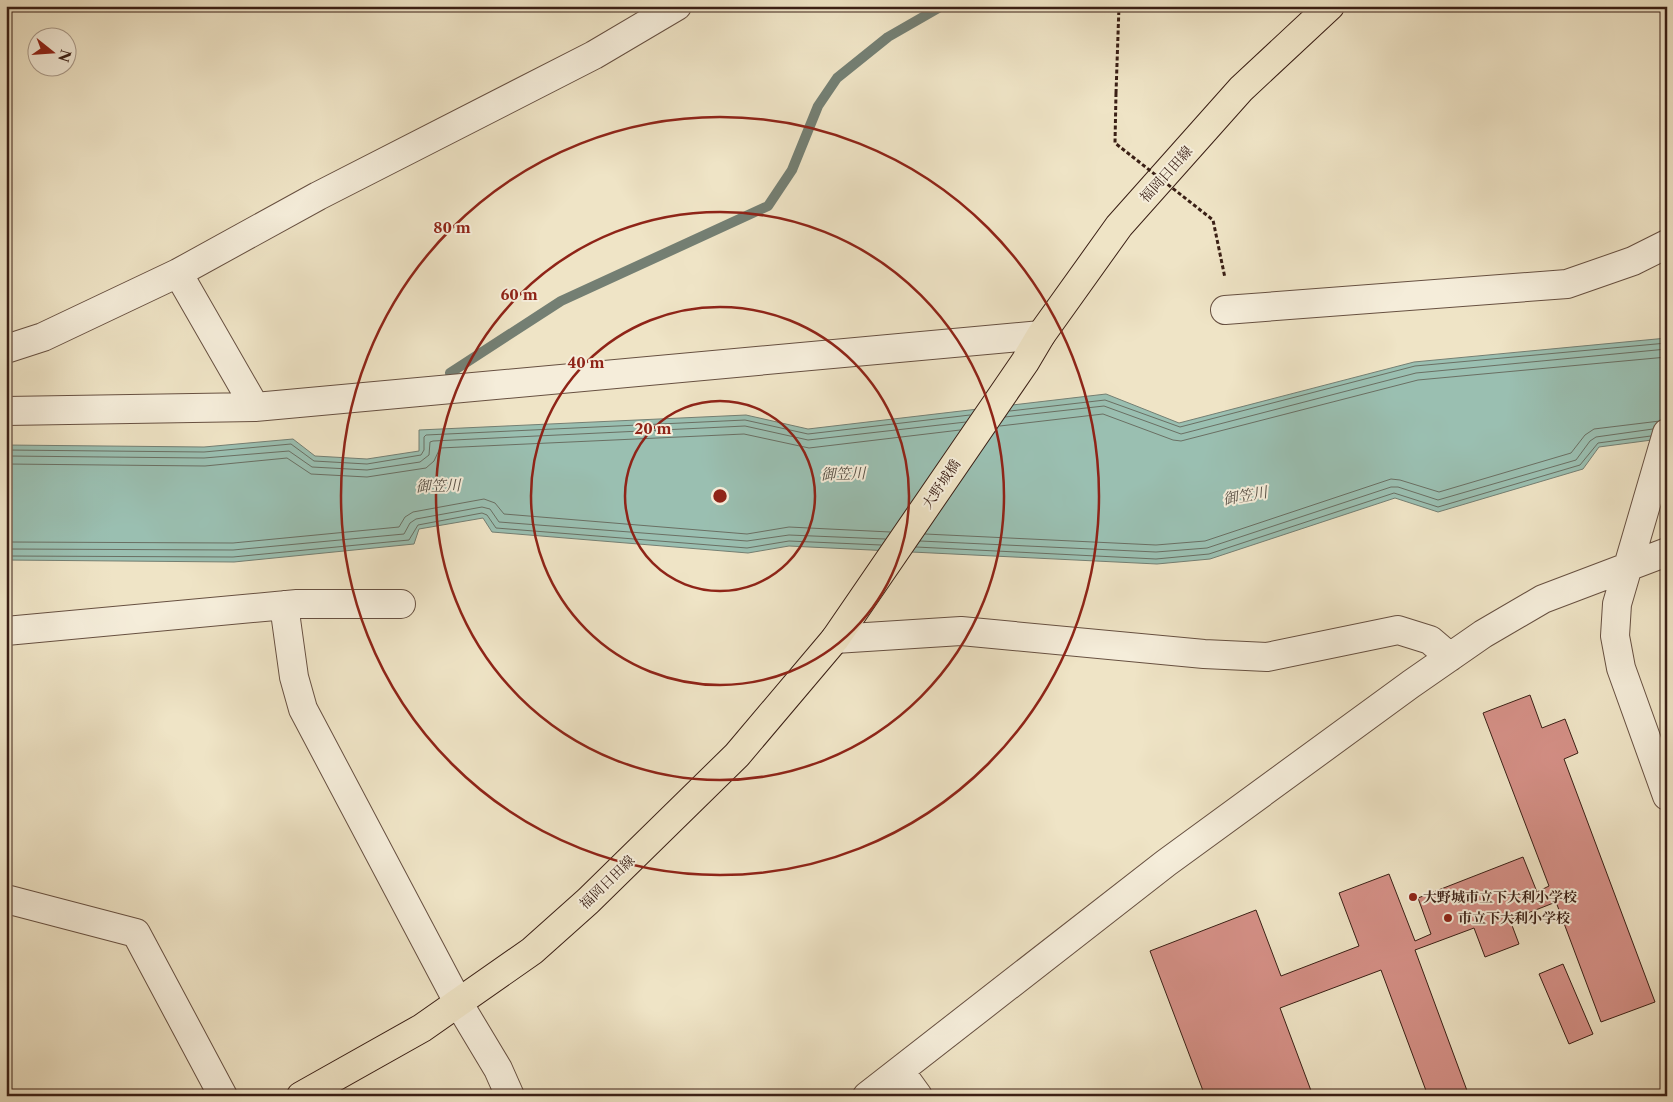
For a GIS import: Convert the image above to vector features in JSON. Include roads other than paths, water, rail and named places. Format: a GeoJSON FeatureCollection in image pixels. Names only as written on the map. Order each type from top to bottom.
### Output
{"type":"FeatureCollection","features":[{"type":"Feature","properties":{"kind":"main road","name":"福岡日田線"},"geometry":{"type":"LineString","coordinates":[[1025,362],[1041,335],[1119,226],[1241,89],[1330,6]]}},
{"type":"Feature","properties":{"kind":"main road","name":"大野城橋"},"geometry":{"type":"LineString","coordinates":[[858,606],[1025,362]]}},
{"type":"Feature","properties":{"kind":"main road","name":"福岡日田線"},"geometry":{"type":"LineString","coordinates":[[301,1096],[422,1028],[459,1004],[532,950],[595,894],[737,755],[835,639],[858,606]]}},
{"type":"Feature","properties":{"kind":"street"},"geometry":{"type":"LineString","coordinates":[[6,349],[43,337],[178,273],[318,196],[594,55],[677,6]]}},
{"type":"Feature","properties":{"kind":"street"},"geometry":{"type":"LineString","coordinates":[[1225,310],[1567,284],[1633,261],[1667,244]]}},
{"type":"Feature","properties":{"kind":"street"},"geometry":{"type":"LineString","coordinates":[[178,273],[255,407]]}},
{"type":"Feature","properties":{"kind":"street"},"geometry":{"type":"LineString","coordinates":[[6,411],[255,407],[1041,335]]}},
{"type":"Feature","properties":{"kind":"street"},"geometry":{"type":"LineString","coordinates":[[1667,433],[1616,604],[1615,636],[1621,668],[1667,796]]}},
{"type":"Feature","properties":{"kind":"street"},"geometry":{"type":"LineString","coordinates":[[867,1096],[1166,863],[1483,634],[1543,599],[1629,558],[1667,552]]}},
{"type":"Feature","properties":{"kind":"street"},"geometry":{"type":"LineString","coordinates":[[6,631],[284,605],[401,604]]}},
{"type":"Feature","properties":{"kind":"street"},"geometry":{"type":"LineString","coordinates":[[284,605],[294,677],[303,709],[459,1004],[498,1069],[510,1096]]}},
{"type":"Feature","properties":{"kind":"street"},"geometry":{"type":"LineString","coordinates":[[835,639],[961,631],[1204,654],[1267,657],[1398,630],[1430,640],[1450,657]]}},
{"type":"Feature","properties":{"kind":"street"},"geometry":{"type":"LineString","coordinates":[[6,899],[136,933],[223,1096]]}},
{"type":"Feature","properties":{"kind":"street"},"geometry":{"type":"LineString","coordinates":[[900,1071],[918,1096]]}},
{"type":"Feature","properties":{"kind":"water","name":"御笠川"},"geometry":{"type":"Polygon","coordinates":[[[1667,338],[1667,438],[1599,447],[1583,469],[1438,512],[1395,498],[1210,559],[1157,564],[789,546],[748,553],[492,532],[483,518],[419,529],[414,544],[234,562],[6,560],[6,445],[204,447],[293,439],[315,456],[367,459],[419,451],[419,430],[746,415],[808,429],[1106,394],[1179,423],[1414,362],[1667,338]]]}},
{"type":"Feature","properties":{"kind":"waterway"},"geometry":{"type":"LineString","coordinates":[[450,373],[561,301],[768,206],[792,170],[818,106],[837,78],[888,37],[942,6]]}},
{"type":"Feature","properties":{"kind":"place","name":"大野城市立下大利小学校"},"geometry":{"type":"Point","coordinates":[1413,897]}},
{"type":"Feature","properties":{"kind":"place","name":"市立下大利小学校"},"geometry":{"type":"Point","coordinates":[1448,918]}}]}
